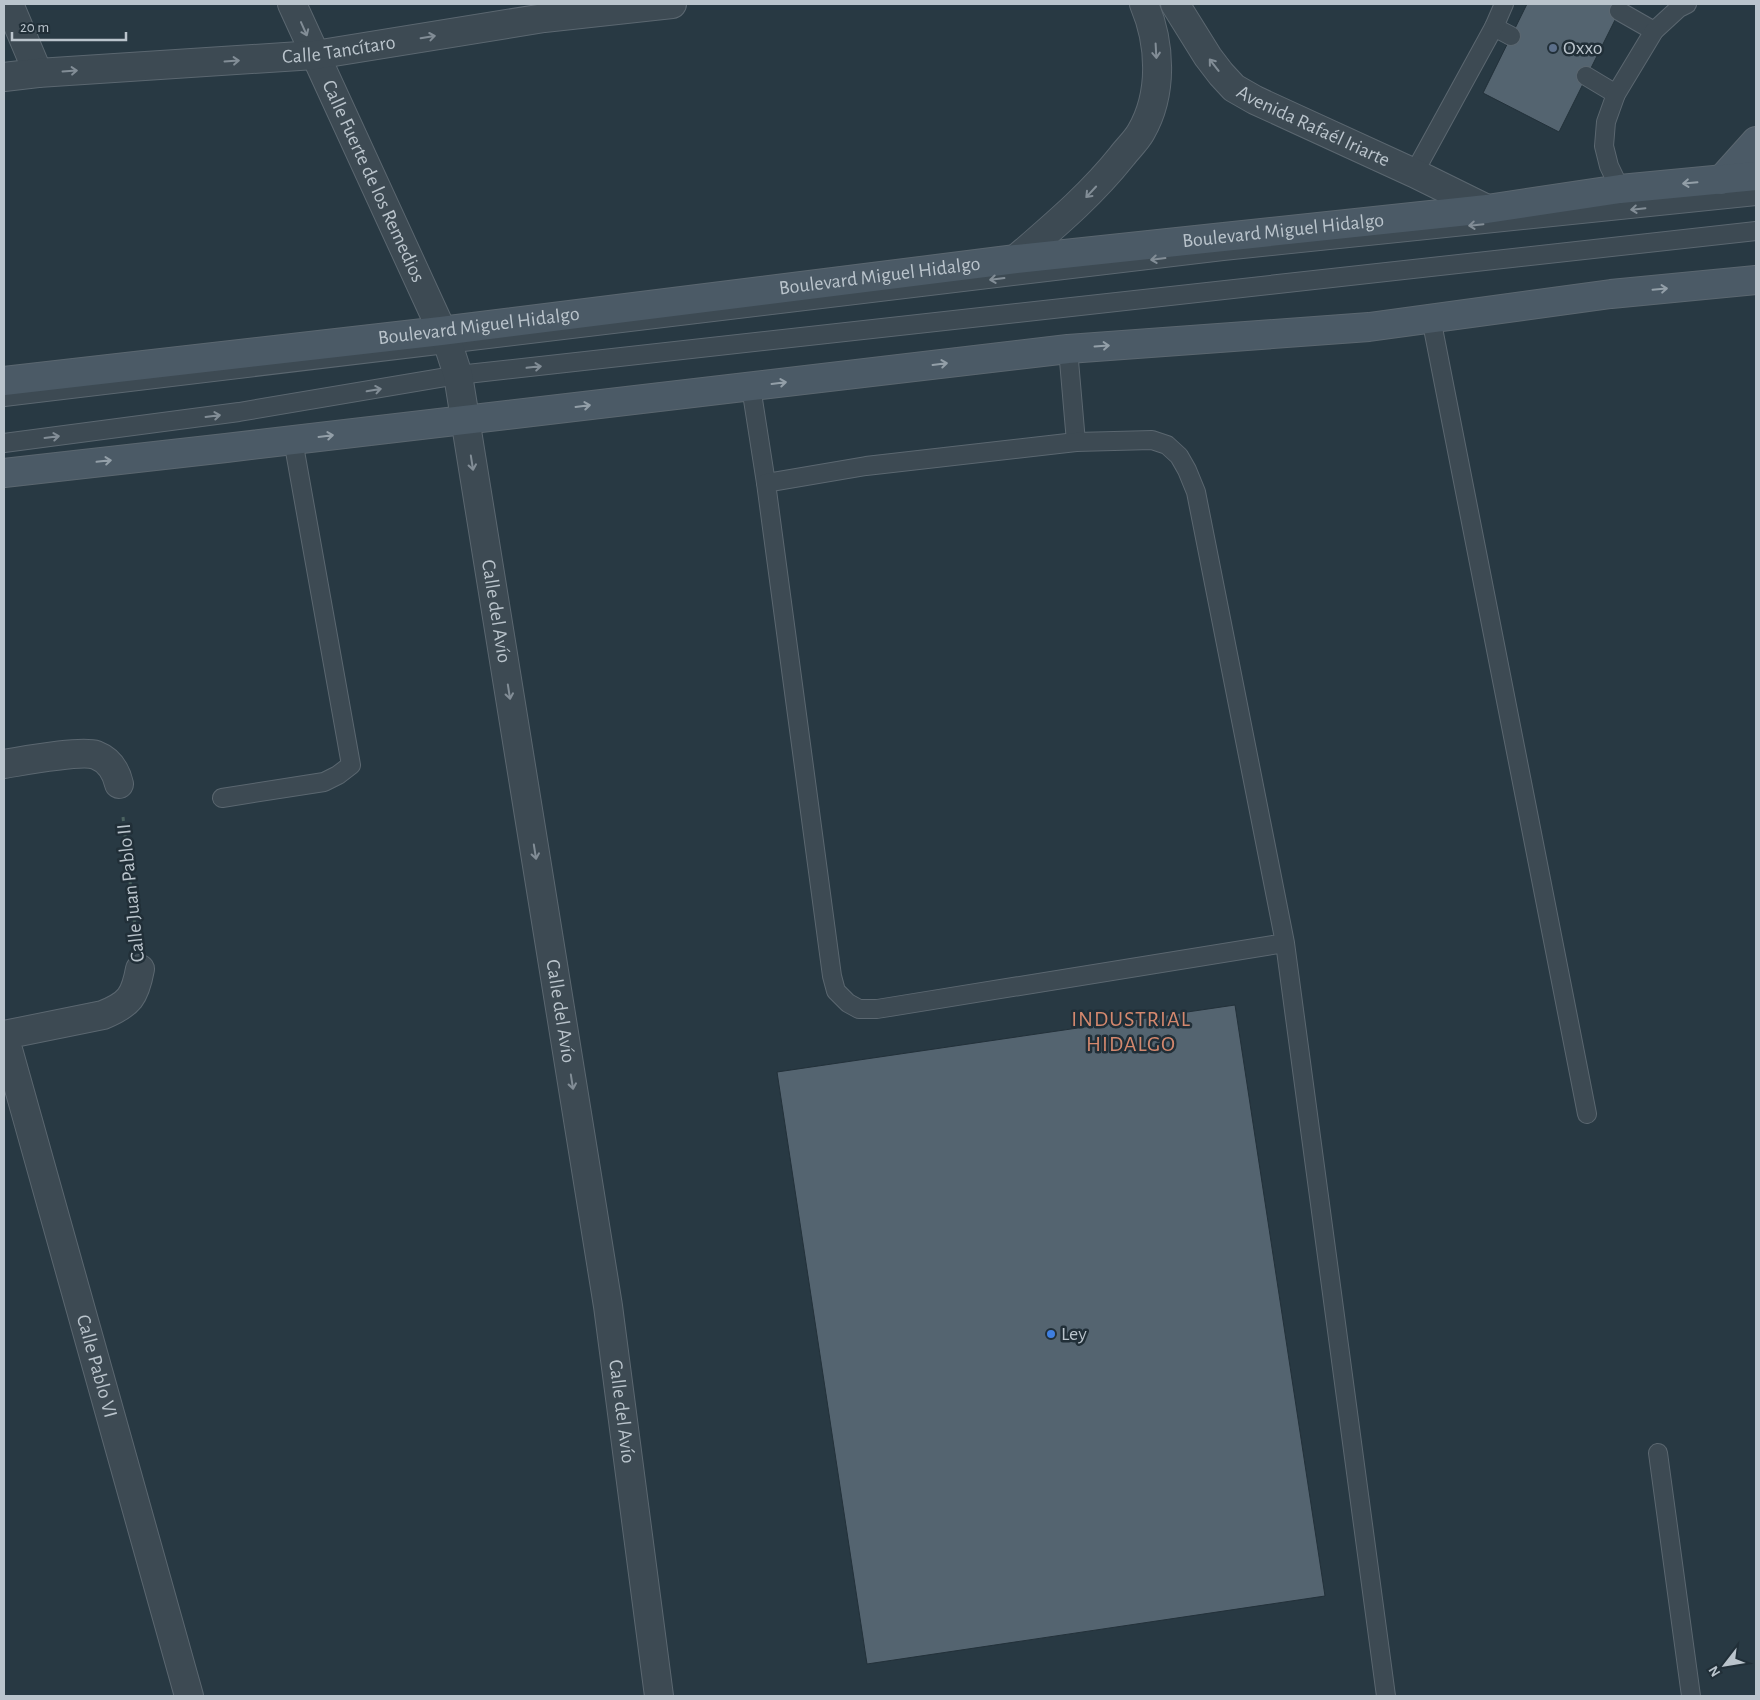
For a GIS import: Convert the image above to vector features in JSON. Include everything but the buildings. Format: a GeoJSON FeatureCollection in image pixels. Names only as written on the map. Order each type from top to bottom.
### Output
{"type":"FeatureCollection","features":[{"type":"Feature","properties":{"kind":"main road"},"geometry":{"type":"LineString","coordinates":[[1721,180],[1756,141]]}},
{"type":"Feature","properties":{"kind":"main road","name":"Boulevard Miguel Hidalgo"},"geometry":{"type":"LineString","coordinates":[[4,381],[444,337],[1016,259],[1487,209],[1620,189],[1756,176]]}},
{"type":"Feature","properties":{"kind":"main road"},"geometry":{"type":"LineString","coordinates":[[4,472],[1068,349],[1369,327],[1611,294],[1756,280]]}},
{"type":"Feature","properties":{"kind":"street"},"geometry":{"type":"LineString","coordinates":[[10,4],[38,73]]}},
{"type":"Feature","properties":{"kind":"street","name":"Calle Fuerte de los Remedios"},"geometry":{"type":"LineString","coordinates":[[292,4],[444,337]]}},
{"type":"Feature","properties":{"kind":"street","name":"Calle Tancítaro"},"geometry":{"type":"LineString","coordinates":[[4,77],[38,73],[315,55],[541,11],[672,4]]}},
{"type":"Feature","properties":{"kind":"street"},"geometry":{"type":"LineString","coordinates":[[1016,259],[1078,206],[1141,133],[1151,110],[1156,84],[1156,46],[1144,4]]}},
{"type":"Feature","properties":{"kind":"street","name":"Avenida Rafaél Iriarte"},"geometry":{"type":"LineString","coordinates":[[1175,4],[1208,57],[1234,88],[1255,100],[1414,173],[1487,209]]}},
{"type":"Feature","properties":{"kind":"street","name":"Calle del Avío"},"geometry":{"type":"LineString","coordinates":[[444,337],[458,375],[608,1306],[659,1696]]}},
{"type":"Feature","properties":{"kind":"street"},"geometry":{"type":"LineString","coordinates":[[4,764],[79,754],[96,755],[106,761],[116,771],[119,784]]}},
{"type":"Feature","properties":{"kind":"street","name":"Calle Juan Pablo II"},"geometry":{"type":"LineString","coordinates":[[4,1035],[103,1015],[117,1010],[127,1002],[136,989],[140,969]]}},
{"type":"Feature","properties":{"kind":"street","name":"Calle Pablo VI"},"geometry":{"type":"LineString","coordinates":[[4,1035],[190,1696]]}},
{"type":"Feature","properties":{"kind":"lane"},"geometry":{"type":"LineString","coordinates":[[1414,173],[1494,27],[1504,4]]}},
{"type":"Feature","properties":{"kind":"lane"},"geometry":{"type":"LineString","coordinates":[[1620,189],[1609,166],[1604,146],[1606,122],[1616,94],[1654,31],[1687,4]]}},
{"type":"Feature","properties":{"kind":"lane"},"geometry":{"type":"LineString","coordinates":[[1619,11],[1654,31]]}},
{"type":"Feature","properties":{"kind":"lane"},"geometry":{"type":"LineString","coordinates":[[1494,27],[1510,36]]}},
{"type":"Feature","properties":{"kind":"lane"},"geometry":{"type":"LineString","coordinates":[[1586,76],[1616,94]]}},
{"type":"Feature","properties":{"kind":"lane"},"geometry":{"type":"LineString","coordinates":[[4,397],[444,337],[1224,251],[1756,196]]}},
{"type":"Feature","properties":{"kind":"lane"},"geometry":{"type":"LineString","coordinates":[[4,443],[239,412],[458,375],[1756,231]]}},
{"type":"Feature","properties":{"kind":"lane"},"geometry":{"type":"LineString","coordinates":[[1431,318],[1587,1114]]}},
{"type":"Feature","properties":{"kind":"lane"},"geometry":{"type":"LineString","coordinates":[[1068,349],[1076,442]]}},
{"type":"Feature","properties":{"kind":"lane"},"geometry":{"type":"LineString","coordinates":[[751,387],[766,483],[832,976],[836,991],[848,1003],[859,1009],[877,1008],[1285,943]]}},
{"type":"Feature","properties":{"kind":"lane"},"geometry":{"type":"LineString","coordinates":[[222,798],[324,782],[338,775],[351,765],[293,440]]}},
{"type":"Feature","properties":{"kind":"lane"},"geometry":{"type":"LineString","coordinates":[[766,483],[866,466],[1076,442],[1152,440],[1167,444],[1179,456],[1187,470],[1196,492],[1285,943],[1386,1696]]}},
{"type":"Feature","properties":{"kind":"lane"},"geometry":{"type":"LineString","coordinates":[[1658,1453],[1691,1696]]}},
{"type":"Feature","properties":{"kind":"path","name":"Calle Juan Pablo II"},"geometry":{"type":"LineString","coordinates":[[119,784],[140,969]]}},
{"type":"Feature","properties":{"kind":"place","name":"Oxxo"},"geometry":{"type":"Point","coordinates":[1553,48]}},
{"type":"Feature","properties":{"kind":"place","name":"Ley"},"geometry":{"type":"Point","coordinates":[1051,1334]}},
{"type":"Feature","properties":{"kind":"district","name":"INDUSTRIAL HIDALGO"},"geometry":{"type":"Point","coordinates":[1131,1032]}}]}
